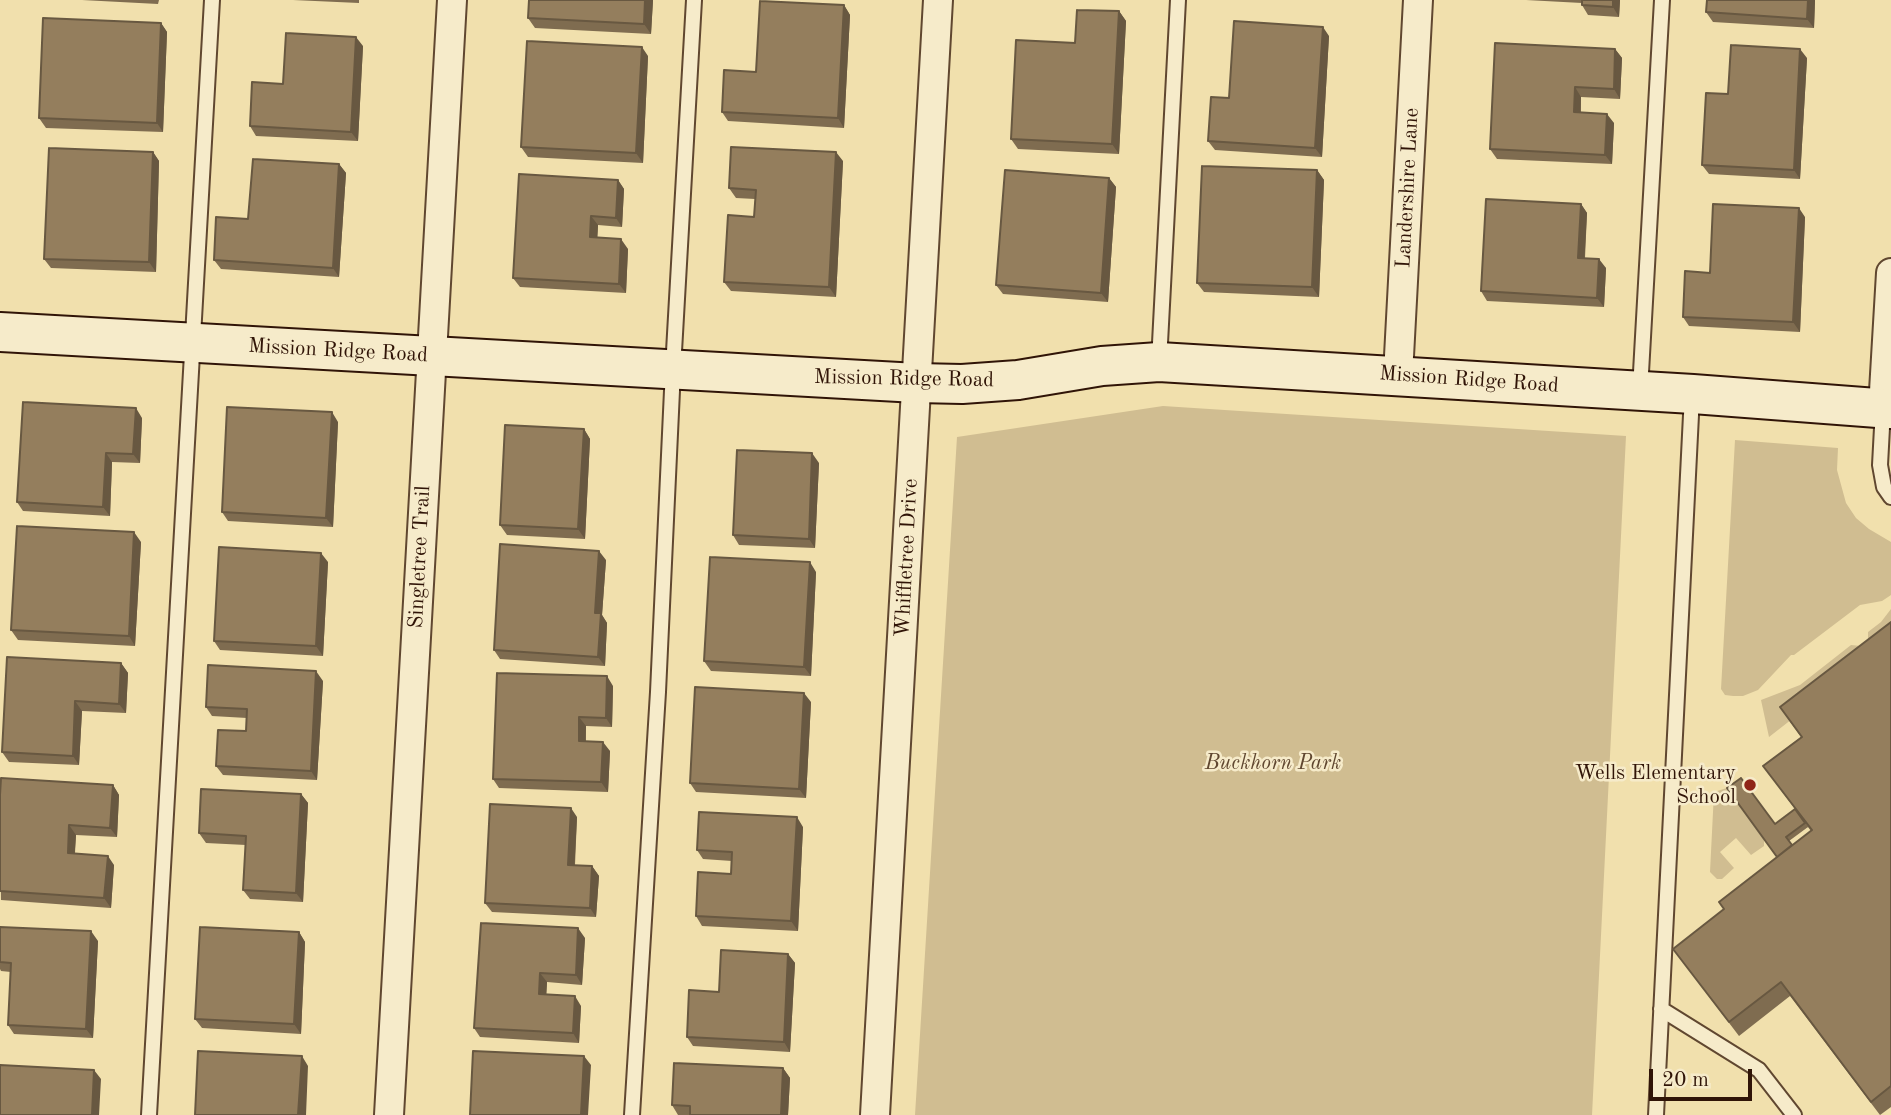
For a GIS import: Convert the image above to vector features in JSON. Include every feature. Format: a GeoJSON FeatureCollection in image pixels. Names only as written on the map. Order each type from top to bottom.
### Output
{"type":"FeatureCollection","features":[{"type":"Feature","properties":{"kind":"street","name":"Singletree Trail"},"geometry":{"type":"LineString","coordinates":[[389,1115],[453,0]]}},
{"type":"Feature","properties":{"kind":"street","name":"Whiffletree Drive"},"geometry":{"type":"LineString","coordinates":[[875,1115],[938,0]]}},
{"type":"Feature","properties":{"kind":"street","name":"Landershire Lane"},"geometry":{"type":"LineString","coordinates":[[1398,375],[1419,0]]}},
{"type":"Feature","properties":{"kind":"street"},"geometry":{"type":"LineString","coordinates":[[1887,409],[1891,273]]}},
{"type":"Feature","properties":{"kind":"street","name":"Mission Ridge Road"},"geometry":{"type":"LineString","coordinates":[[0,332],[917,383],[962,384],[1018,380],[1102,366],[1159,362],[1693,394],[1887,409]]}},
{"type":"Feature","properties":{"kind":"lane"},"geometry":{"type":"LineString","coordinates":[[149,1115],[212,0]]}},
{"type":"Feature","properties":{"kind":"lane"},"geometry":{"type":"LineString","coordinates":[[632,1115],[658,692],[694,0]]}},
{"type":"Feature","properties":{"kind":"lane"},"geometry":{"type":"LineString","coordinates":[[1159,362],[1178,0]]}},
{"type":"Feature","properties":{"kind":"lane"},"geometry":{"type":"LineString","coordinates":[[1640,391],[1662,0]]}},
{"type":"Feature","properties":{"kind":"lane"},"geometry":{"type":"LineString","coordinates":[[1656,1115],[1693,394]]}},
{"type":"Feature","properties":{"kind":"lane"},"geometry":{"type":"LineString","coordinates":[[1887,409],[1880,465],[1884,487],[1891,497]]}},
{"type":"Feature","properties":{"kind":"lane"},"geometry":{"type":"LineString","coordinates":[[1661,1009],[1759,1070],[1794,1115]]}},
{"type":"Feature","properties":{"kind":"green space","name":"Buckhorn Park"},"geometry":{"type":"Polygon","coordinates":[[[1163,406],[1626,436],[1592,1115],[915,1115],[957,437],[1163,406]]]}},
{"type":"Feature","properties":{"kind":"green space"},"geometry":{"type":"Polygon","coordinates":[[[1735,440],[1838,448],[1837,470],[1846,503],[1856,518],[1891,542],[1891,595],[1882,601],[1860,605],[1791,655],[1758,690],[1743,696],[1725,695],[1721,689],[1735,440]]]}},
{"type":"Feature","properties":{"kind":"green space"},"geometry":{"type":"Polygon","coordinates":[[[1891,609],[1891,643],[1868,640],[1868,632],[1881,622],[1891,609]]]}},
{"type":"Feature","properties":{"kind":"green space"},"geometry":{"type":"Polygon","coordinates":[[[1851,645],[1861,646],[1869,659],[1769,737],[1761,700],[1800,685],[1851,645]]]}},
{"type":"Feature","properties":{"kind":"green space"},"geometry":{"type":"Polygon","coordinates":[[[1727,788],[1764,840],[1764,846],[1751,855],[1736,838],[1720,852],[1734,868],[1722,879],[1717,879],[1710,872],[1714,792],[1727,788]]]}},
{"type":"Feature","properties":{"kind":"building"},"geometry":{"type":"Polygon","coordinates":[[[529,0],[645,0],[644,24],[528,18],[529,0]]]}},
{"type":"Feature","properties":{"kind":"building"},"geometry":{"type":"Polygon","coordinates":[[[1582,0],[1613,0],[1613,7],[1582,5],[1582,0]]]}},
{"type":"Feature","properties":{"kind":"building"},"geometry":{"type":"Polygon","coordinates":[[[1707,0],[1808,0],[1807,19],[1706,12],[1707,0]]]}},
{"type":"Feature","properties":{"kind":"building"},"geometry":{"type":"Polygon","coordinates":[[[760,1],[844,5],[838,118],[722,112],[724,70],[756,72],[760,1]]]}},
{"type":"Feature","properties":{"kind":"building"},"geometry":{"type":"Polygon","coordinates":[[[1077,10],[1119,11],[1112,144],[1011,139],[1016,40],[1075,43],[1077,10]]]}},
{"type":"Feature","properties":{"kind":"building"},"geometry":{"type":"Polygon","coordinates":[[[43,18],[161,23],[157,123],[39,118],[43,18]]]}},
{"type":"Feature","properties":{"kind":"building"},"geometry":{"type":"Polygon","coordinates":[[[1234,21],[1323,27],[1315,148],[1208,141],[1211,97],[1229,98],[1234,21]]]}},
{"type":"Feature","properties":{"kind":"building"},"geometry":{"type":"Polygon","coordinates":[[[286,33],[356,37],[351,132],[250,126],[252,82],[283,84],[286,33]]]}},
{"type":"Feature","properties":{"kind":"building"},"geometry":{"type":"Polygon","coordinates":[[[527,41],[642,47],[636,153],[521,147],[527,41]]]}},
{"type":"Feature","properties":{"kind":"building"},"geometry":{"type":"Polygon","coordinates":[[[1495,43],[1615,49],[1614,89],[1575,87],[1574,112],[1607,114],[1605,155],[1490,149],[1495,43]]]}},
{"type":"Feature","properties":{"kind":"building"},"geometry":{"type":"Polygon","coordinates":[[[1731,45],[1800,49],[1794,170],[1702,165],[1706,93],[1728,94],[1731,45]]]}},
{"type":"Feature","properties":{"kind":"building"},"geometry":{"type":"Polygon","coordinates":[[[731,147],[836,152],[829,287],[724,282],[728,215],[754,217],[756,190],[729,188],[731,147]]]}},
{"type":"Feature","properties":{"kind":"building"},"geometry":{"type":"Polygon","coordinates":[[[49,148],[153,152],[149,262],[44,259],[49,148]]]}},
{"type":"Feature","properties":{"kind":"building"},"geometry":{"type":"Polygon","coordinates":[[[253,159],[339,164],[333,268],[214,260],[216,217],[248,219],[253,159]]]}},
{"type":"Feature","properties":{"kind":"building"},"geometry":{"type":"Polygon","coordinates":[[[1202,166],[1317,170],[1312,287],[1197,283],[1202,166]]]}},
{"type":"Feature","properties":{"kind":"building"},"geometry":{"type":"Polygon","coordinates":[[[1005,170],[1109,178],[1101,293],[996,285],[1005,170]]]}},
{"type":"Feature","properties":{"kind":"building"},"geometry":{"type":"Polygon","coordinates":[[[519,174],[618,180],[616,218],[591,216],[590,237],[621,239],[619,284],[513,278],[519,174]]]}},
{"type":"Feature","properties":{"kind":"building"},"geometry":{"type":"Polygon","coordinates":[[[1486,199],[1581,204],[1578,258],[1599,259],[1597,298],[1481,291],[1486,199]]]}},
{"type":"Feature","properties":{"kind":"building"},"geometry":{"type":"Polygon","coordinates":[[[1713,204],[1799,208],[1793,322],[1683,317],[1685,271],[1710,273],[1713,204]]]}},
{"type":"Feature","properties":{"kind":"building"},"geometry":{"type":"Polygon","coordinates":[[[23,402],[136,408],[133,454],[106,453],[103,507],[17,502],[23,402]]]}},
{"type":"Feature","properties":{"kind":"building"},"geometry":{"type":"Polygon","coordinates":[[[227,407],[332,412],[326,518],[222,512],[227,407]]]}},
{"type":"Feature","properties":{"kind":"building"},"geometry":{"type":"Polygon","coordinates":[[[505,425],[584,429],[578,529],[500,525],[505,425]]]}},
{"type":"Feature","properties":{"kind":"building"},"geometry":{"type":"Polygon","coordinates":[[[737,450],[812,453],[809,539],[733,535],[737,450]]]}},
{"type":"Feature","properties":{"kind":"building"},"geometry":{"type":"Polygon","coordinates":[[[17,526],[134,532],[129,636],[11,630],[17,526]]]}},
{"type":"Feature","properties":{"kind":"building"},"geometry":{"type":"Polygon","coordinates":[[[500,544],[599,551],[595,613],[601,613],[598,657],[494,650],[500,544]]]}},
{"type":"Feature","properties":{"kind":"building"},"geometry":{"type":"Polygon","coordinates":[[[219,547],[321,553],[316,646],[214,641],[219,547]]]}},
{"type":"Feature","properties":{"kind":"building"},"geometry":{"type":"Polygon","coordinates":[[[710,557],[810,562],[804,667],[704,661],[710,557]]]}},
{"type":"Feature","properties":{"kind":"building"},"geometry":{"type":"Polygon","coordinates":[[[1891,622],[1891,1086],[1871,1102],[1781,982],[1729,1022],[1673,949],[1724,909],[1719,902],[1812,830],[1763,766],[1802,737],[1780,707],[1891,622]]]}},
{"type":"Feature","properties":{"kind":"building"},"geometry":{"type":"Polygon","coordinates":[[[7,657],[121,663],[119,704],[75,701],[73,756],[2,752],[7,657]]]}},
{"type":"Feature","properties":{"kind":"building"},"geometry":{"type":"Polygon","coordinates":[[[208,665],[316,671],[311,771],[216,766],[218,730],[246,731],[247,709],[206,707],[208,665]]]}},
{"type":"Feature","properties":{"kind":"building"},"geometry":{"type":"Polygon","coordinates":[[[497,673],[607,676],[606,718],[579,717],[579,741],[603,742],[601,782],[493,779],[497,673]]]}},
{"type":"Feature","properties":{"kind":"building"},"geometry":{"type":"Polygon","coordinates":[[[695,687],[804,693],[799,789],[690,783],[695,687]]]}},
{"type":"Feature","properties":{"kind":"building"},"geometry":{"type":"Polygon","coordinates":[[[1,778],[113,785],[110,828],[69,825],[68,853],[108,856],[104,898],[0,891],[1,778]]]}},
{"type":"Feature","properties":{"kind":"building"},"geometry":{"type":"Polygon","coordinates":[[[1741,778],[1775,824],[1795,809],[1805,823],[1786,837],[1792,845],[1777,857],[1727,788],[1741,778]]]}},
{"type":"Feature","properties":{"kind":"building"},"geometry":{"type":"Polygon","coordinates":[[[201,789],[301,794],[296,893],[243,890],[246,836],[199,833],[201,789]]]}},
{"type":"Feature","properties":{"kind":"building"},"geometry":{"type":"Polygon","coordinates":[[[490,804],[571,808],[568,865],[592,866],[590,908],[485,903],[490,804]]]}},
{"type":"Feature","properties":{"kind":"building"},"geometry":{"type":"Polygon","coordinates":[[[699,812],[797,817],[791,921],[696,916],[698,872],[731,874],[732,852],[697,850],[699,812]]]}},
{"type":"Feature","properties":{"kind":"building"},"geometry":{"type":"Polygon","coordinates":[[[481,923],[578,928],[576,975],[540,973],[539,994],[575,996],[573,1033],[474,1028],[481,923]]]}},
{"type":"Feature","properties":{"kind":"building"},"geometry":{"type":"Polygon","coordinates":[[[0,927],[91,931],[86,1029],[8,1025],[11,963],[0,962],[0,927]]]}},
{"type":"Feature","properties":{"kind":"building"},"geometry":{"type":"Polygon","coordinates":[[[200,927],[299,932],[294,1024],[195,1019],[200,927]]]}},
{"type":"Feature","properties":{"kind":"building"},"geometry":{"type":"Polygon","coordinates":[[[721,950],[788,954],[784,1042],[687,1037],[689,990],[719,992],[721,950]]]}},
{"type":"Feature","properties":{"kind":"building"},"geometry":{"type":"Polygon","coordinates":[[[198,1051],[302,1056],[298,1115],[195,1115],[198,1051]]]}},
{"type":"Feature","properties":{"kind":"building"},"geometry":{"type":"Polygon","coordinates":[[[473,1051],[584,1056],[581,1115],[470,1115],[473,1051]]]}},
{"type":"Feature","properties":{"kind":"building"},"geometry":{"type":"Polygon","coordinates":[[[674,1063],[783,1068],[781,1115],[690,1115],[690,1106],[672,1105],[674,1063]]]}},
{"type":"Feature","properties":{"kind":"building"},"geometry":{"type":"Polygon","coordinates":[[[0,1065],[94,1070],[92,1115],[0,1115],[0,1065]]]}},
{"type":"Feature","properties":{"kind":"place","name":"Wells Elementary School"},"geometry":{"type":"Point","coordinates":[1750,785]}}]}
